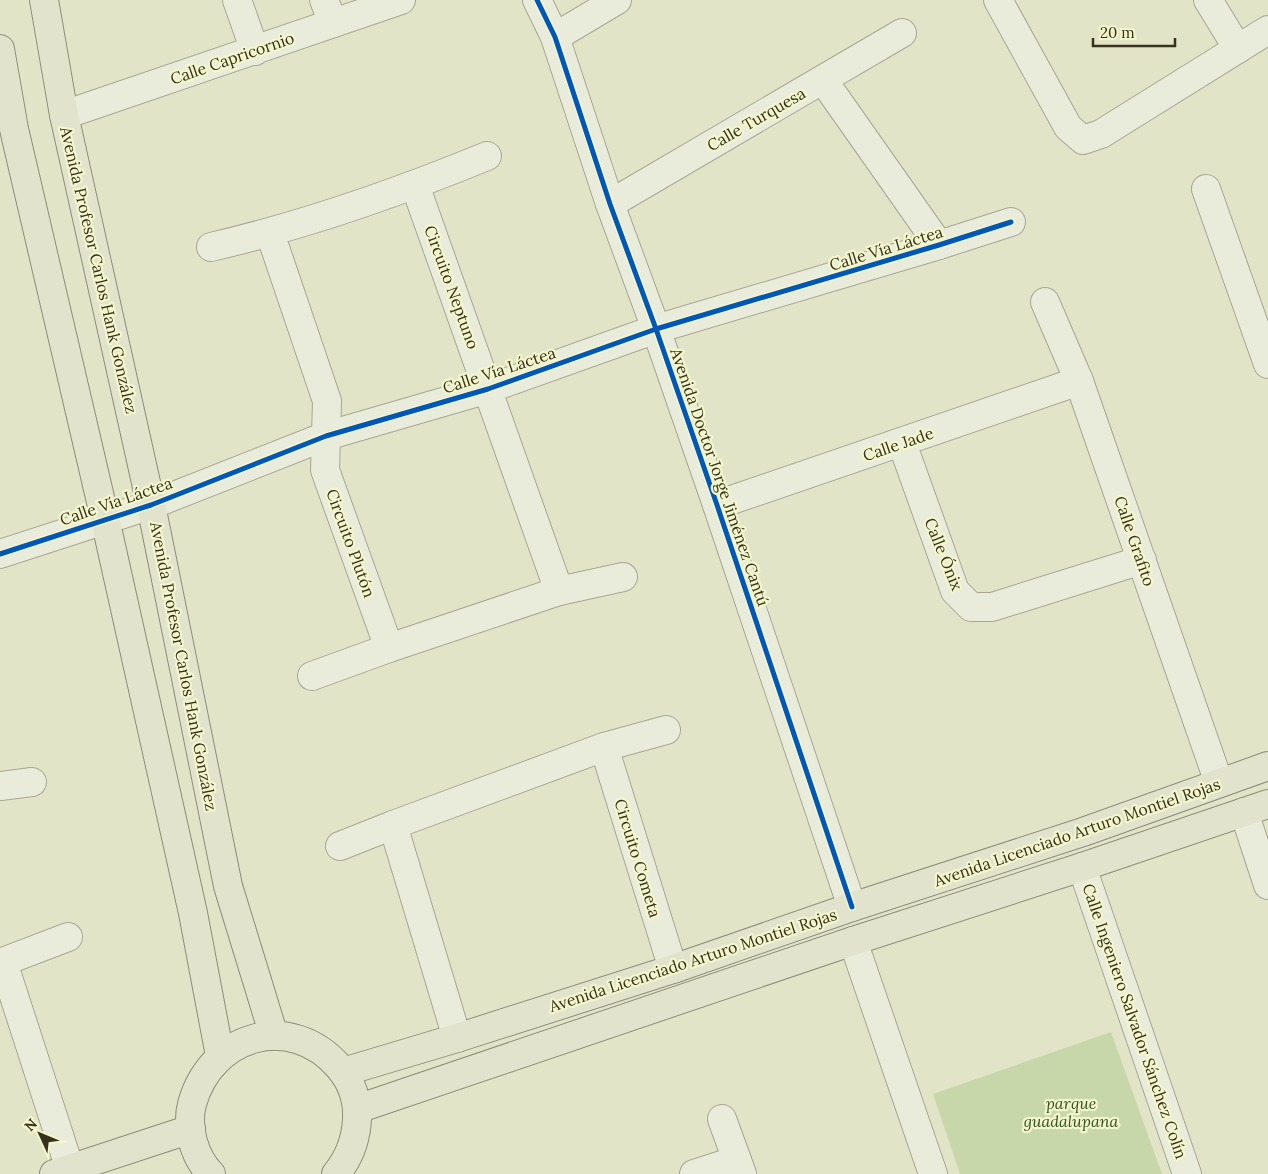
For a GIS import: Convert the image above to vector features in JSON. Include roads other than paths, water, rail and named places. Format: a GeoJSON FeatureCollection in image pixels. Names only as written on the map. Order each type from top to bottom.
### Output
{"type":"FeatureCollection","features":[{"type":"Feature","properties":{"kind":"main road","name":"Avenida Profesor Carlos Hank González"},"geometry":{"type":"LineString","coordinates":[[44,0],[64,115],[151,505],[228,886],[274,1036]]}},
{"type":"Feature","properties":{"kind":"main road"},"geometry":{"type":"LineString","coordinates":[[0,49],[14,129],[105,518],[193,913],[220,1056]]}},
{"type":"Feature","properties":{"kind":"main road","name":"Avenida Licenciado Arturo Montiel Rojas"},"geometry":{"type":"LineString","coordinates":[[343,1072],[457,1038],[672,969],[852,907],[1083,832],[1268,766]]}},
{"type":"Feature","properties":{"kind":"main road","name":"Avenida Licenciado Arturo Montiel Rojas"},"geometry":{"type":"LineString","coordinates":[[357,1109],[853,941],[1256,808]]}},
{"type":"Feature","properties":{"kind":"main road"},"geometry":{"type":"LineString","coordinates":[[201,1172],[190,1129],[190,1109],[196,1089],[206,1071],[220,1056],[236,1045],[255,1038],[274,1036],[294,1038],[313,1045],[330,1057],[343,1072],[355,1096],[357,1109],[356,1136],[346,1161],[336,1174]]}},
{"type":"Feature","properties":{"kind":"main road"},"geometry":{"type":"LineString","coordinates":[[62,1172],[190,1129]]}},
{"type":"Feature","properties":{"kind":"street"},"geometry":{"type":"LineString","coordinates":[[237,0],[255,51]]}},
{"type":"Feature","properties":{"kind":"street","name":"Calle Capricornio"},"geometry":{"type":"LineString","coordinates":[[64,115],[255,51],[328,11],[401,0]]}},
{"type":"Feature","properties":{"kind":"street","name":"Avenida Doctor Jorge Jiménez Cantú"},"geometry":{"type":"LineString","coordinates":[[537,0],[555,37],[610,204],[717,505],[852,907]]}},
{"type":"Feature","properties":{"kind":"street"},"geometry":{"type":"LineString","coordinates":[[555,37],[617,0]]}},
{"type":"Feature","properties":{"kind":"street"},"geometry":{"type":"LineString","coordinates":[[998,0],[1068,127],[1083,140],[1101,134],[1268,30]]}},
{"type":"Feature","properties":{"kind":"street"},"geometry":{"type":"LineString","coordinates":[[1208,0],[1238,49]]}},
{"type":"Feature","properties":{"kind":"street","name":"Calle Turquesa"},"geometry":{"type":"LineString","coordinates":[[610,204],[902,33]]}},
{"type":"Feature","properties":{"kind":"street"},"geometry":{"type":"LineString","coordinates":[[823,80],[939,245]]}},
{"type":"Feature","properties":{"kind":"street"},"geometry":{"type":"LineString","coordinates":[[211,247],[270,233],[415,185],[487,156]]}},
{"type":"Feature","properties":{"kind":"street","name":"Circuito Neptuno"},"geometry":{"type":"LineString","coordinates":[[415,185],[488,389]]}},
{"type":"Feature","properties":{"kind":"street"},"geometry":{"type":"LineString","coordinates":[[1206,189],[1268,364]]}},
{"type":"Feature","properties":{"kind":"street","name":"Calle Vía Láctea"},"geometry":{"type":"LineString","coordinates":[[0,554],[105,518],[151,505],[326,436],[488,389],[656,330],[1011,222]]}},
{"type":"Feature","properties":{"kind":"street"},"geometry":{"type":"LineString","coordinates":[[270,233],[327,402],[326,436]]}},
{"type":"Feature","properties":{"kind":"street","name":"Calle Grafito"},"geometry":{"type":"LineString","coordinates":[[1045,302],[1079,381],[1219,783]]}},
{"type":"Feature","properties":{"kind":"street","name":"Calle Jade"},"geometry":{"type":"LineString","coordinates":[[717,505],[1079,381]]}},
{"type":"Feature","properties":{"kind":"street"},"geometry":{"type":"LineString","coordinates":[[488,389],[559,591]]}},
{"type":"Feature","properties":{"kind":"street","name":"Circuito Plutón"},"geometry":{"type":"LineString","coordinates":[[326,436],[325,470],[389,648]]}},
{"type":"Feature","properties":{"kind":"street","name":"Calle Ónix"},"geometry":{"type":"LineString","coordinates":[[902,443],[955,591],[971,607],[992,607],[1142,560]]}},
{"type":"Feature","properties":{"kind":"street"},"geometry":{"type":"LineString","coordinates":[[312,676],[559,591],[624,577]]}},
{"type":"Feature","properties":{"kind":"street"},"geometry":{"type":"LineString","coordinates":[[340,846],[604,747],[666,730]]}},
{"type":"Feature","properties":{"kind":"street","name":"Circuito Cometa"},"geometry":{"type":"LineString","coordinates":[[604,747],[672,969]]}},
{"type":"Feature","properties":{"kind":"street"},"geometry":{"type":"LineString","coordinates":[[0,786],[32,782]]}},
{"type":"Feature","properties":{"kind":"street"},"geometry":{"type":"LineString","coordinates":[[1256,808],[1268,886]]}},
{"type":"Feature","properties":{"kind":"street"},"geometry":{"type":"LineString","coordinates":[[393,825],[457,1038]]}},
{"type":"Feature","properties":{"kind":"street","name":"Calle Ingeniero Salvador Sánchez Colín"},"geometry":{"type":"LineString","coordinates":[[1082,867],[1187,1174]]}},
{"type":"Feature","properties":{"kind":"street"},"geometry":{"type":"LineString","coordinates":[[62,1172],[1,963],[68,937]]}},
{"type":"Feature","properties":{"kind":"street"},"geometry":{"type":"LineString","coordinates":[[853,941],[933,1174]]}},
{"type":"Feature","properties":{"kind":"street"},"geometry":{"type":"LineString","coordinates":[[694,1174],[739,1167],[722,1119]]}},
{"type":"Feature","properties":{"kind":"park label","name":"parque guadalupana"},"geometry":{"type":"Point","coordinates":[1071,1112]}}]}
